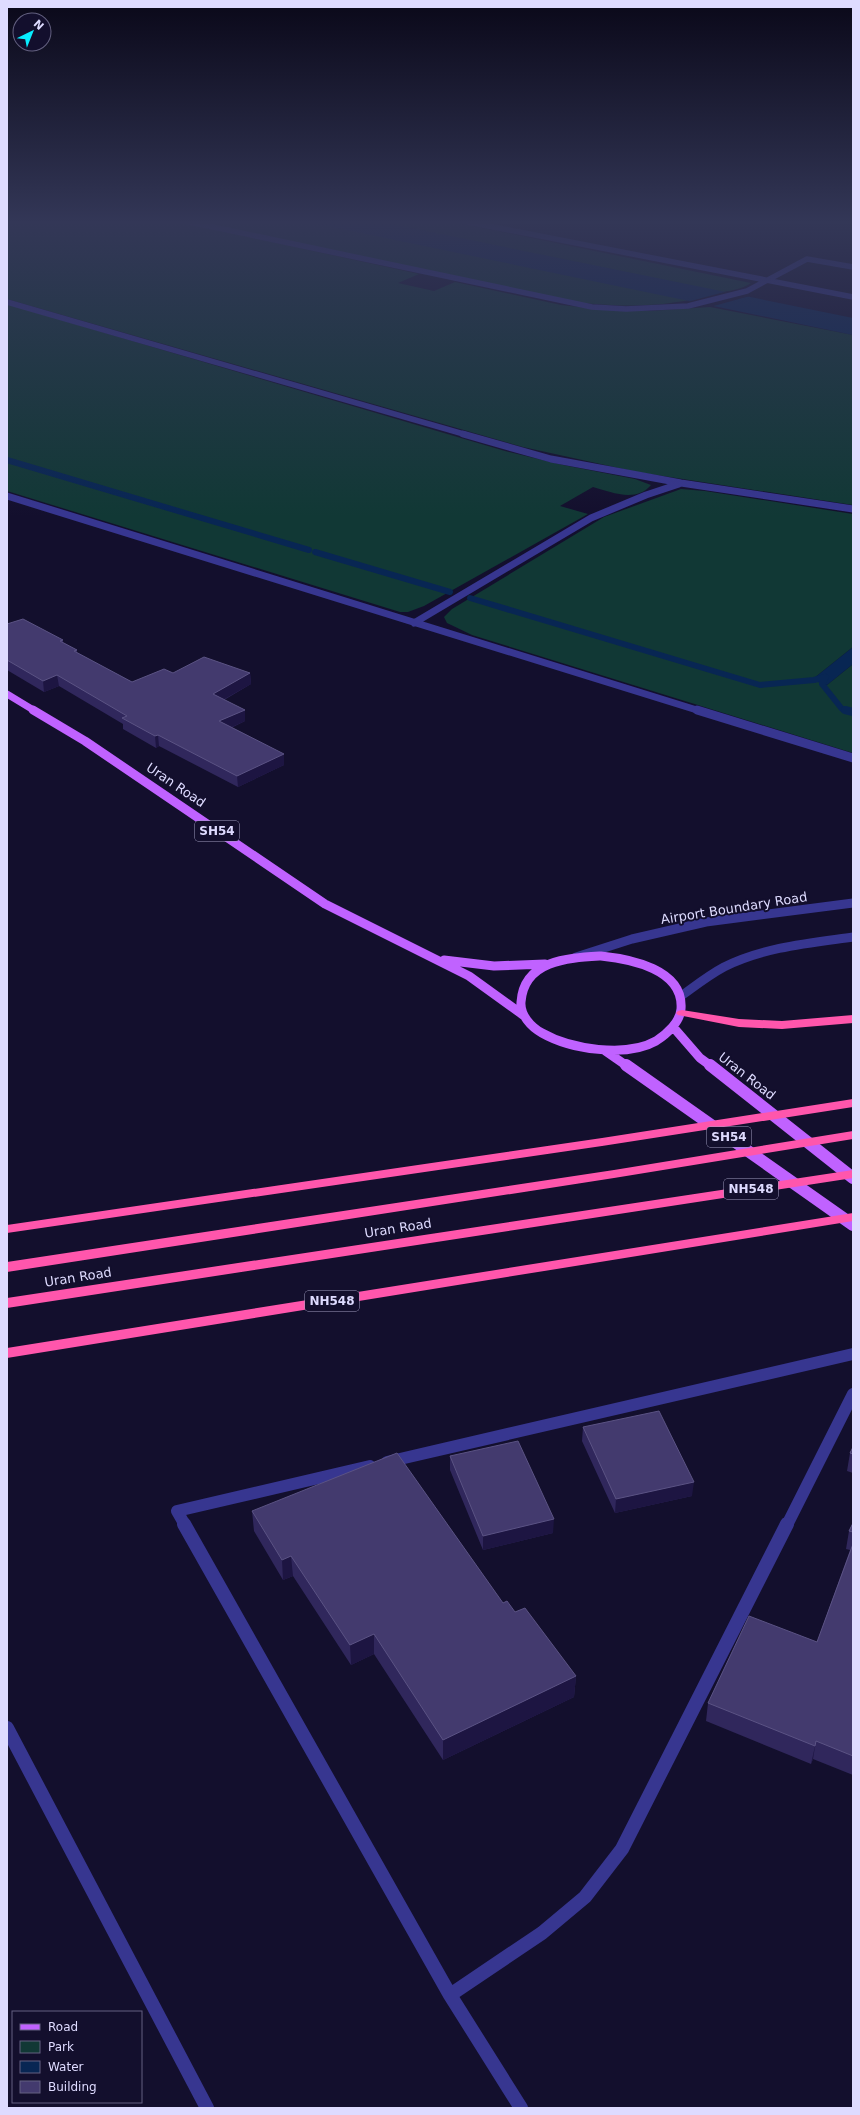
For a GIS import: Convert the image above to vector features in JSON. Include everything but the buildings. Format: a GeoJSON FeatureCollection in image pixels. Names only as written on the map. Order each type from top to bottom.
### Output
{"type":"FeatureCollection","features":[{"type":"Feature","properties":{"kind":"highway"},"geometry":{"type":"LineString","coordinates":[[682,1013],[739,1024],[782,1025],[853,1018]]}},
{"type":"Feature","properties":{"kind":"highway"},"geometry":{"type":"LineString","coordinates":[[7,1229],[602,1142],[853,1103]]}},
{"type":"Feature","properties":{"kind":"highway","name":"Uran Road"},"geometry":{"type":"LineString","coordinates":[[7,1266],[614,1174],[853,1135]]}},
{"type":"Feature","properties":{"kind":"highway","name":"Uran Road"},"geometry":{"type":"LineString","coordinates":[[7,1303],[853,1174]]}},
{"type":"Feature","properties":{"kind":"highway","name":"NH548"},"geometry":{"type":"LineString","coordinates":[[7,1353],[853,1217]]}},
{"type":"Feature","properties":{"kind":"main road","name":"Uran Road"},"geometry":{"type":"LineString","coordinates":[[7,694],[85,741],[325,904],[469,976],[523,1015]]}},
{"type":"Feature","properties":{"kind":"main road"},"geometry":{"type":"LineString","coordinates":[[601,956],[628,959],[646,966],[671,981],[681,996],[682,1013],[674,1028],[655,1041],[630,1048],[604,1050],[578,1048],[554,1040],[535,1029],[523,1015],[519,1000],[523,986],[534,973],[552,963],[574,957],[601,956]]}},
{"type":"Feature","properties":{"kind":"main road","name":"Uran Road"},"geometry":{"type":"LineString","coordinates":[[432,957],[481,967],[518,968],[552,963]]}},
{"type":"Feature","properties":{"kind":"main road","name":"Uran Road"},"geometry":{"type":"LineString","coordinates":[[674,1028],[700,1058],[853,1178]]}},
{"type":"Feature","properties":{"kind":"main road","name":"SH54"},"geometry":{"type":"LineString","coordinates":[[604,1050],[853,1225]]}},
{"type":"Feature","properties":{"kind":"street"},"geometry":{"type":"LineString","coordinates":[[65,319],[496,444],[590,467],[681,483],[853,509]]}},
{"type":"Feature","properties":{"kind":"street"},"geometry":{"type":"LineString","coordinates":[[414,623],[591,518],[646,495],[681,483]]}},
{"type":"Feature","properties":{"kind":"street"},"geometry":{"type":"LineString","coordinates":[[7,496],[853,758]]}},
{"type":"Feature","properties":{"kind":"street","name":"Airport Boundary Road"},"geometry":{"type":"LineString","coordinates":[[574,957],[632,939],[706,922],[853,904]]}},
{"type":"Feature","properties":{"kind":"street"},"geometry":{"type":"LineString","coordinates":[[681,996],[705,978],[729,964],[759,954],[853,937]]}},
{"type":"Feature","properties":{"kind":"street"},"geometry":{"type":"LineString","coordinates":[[521,2108],[450,1995],[177,1511],[853,1354]]}},
{"type":"Feature","properties":{"kind":"street"},"geometry":{"type":"LineString","coordinates":[[450,1995],[542,1933],[585,1897],[622,1849],[853,1394]]}},
{"type":"Feature","properties":{"kind":"street"},"geometry":{"type":"LineString","coordinates":[[7,1728],[207,2108]]}},
{"type":"Feature","properties":{"kind":"green space"},"geometry":{"type":"Polygon","coordinates":[[[7,319],[57,319],[505,451],[563,465],[635,479],[651,485],[638,494],[631,495],[623,495],[593,487],[560,506],[588,514],[424,606],[408,612],[400,612],[7,491],[7,319]]]}},
{"type":"Feature","properties":{"kind":"green space"},"geometry":{"type":"Polygon","coordinates":[[[76,319],[770,319],[853,335],[853,505],[637,472],[523,447],[76,319]]]}},
{"type":"Feature","properties":{"kind":"green space"},"geometry":{"type":"Polygon","coordinates":[[[681,489],[705,491],[853,514],[853,647],[813,679],[827,685],[853,664],[853,753],[472,635],[447,623],[444,617],[452,609],[604,517],[681,489]]]}},
{"type":"Feature","properties":{"kind":"water"},"geometry":{"type":"Polygon","coordinates":[[[774,319],[853,319],[853,335],[774,319]]]}},
{"type":"Feature","properties":{"kind":"water"},"geometry":{"type":"Polygon","coordinates":[[[853,647],[853,664],[827,685],[813,679],[853,647]]]}},
{"type":"Feature","properties":{"kind":"waterway"},"geometry":{"type":"LineString","coordinates":[[7,460],[309,550]]}},
{"type":"Feature","properties":{"kind":"waterway"},"geometry":{"type":"LineString","coordinates":[[315,552],[450,592]]}},
{"type":"Feature","properties":{"kind":"waterway"},"geometry":{"type":"LineString","coordinates":[[470,598],[760,685],[814,680],[825,677]]}},
{"type":"Feature","properties":{"kind":"waterway"},"geometry":{"type":"LineString","coordinates":[[826,677],[822,684],[842,709],[845,710]]}},
{"type":"Feature","properties":{"kind":"waterway"},"geometry":{"type":"LineString","coordinates":[[845,710],[853,712]]}}]}
